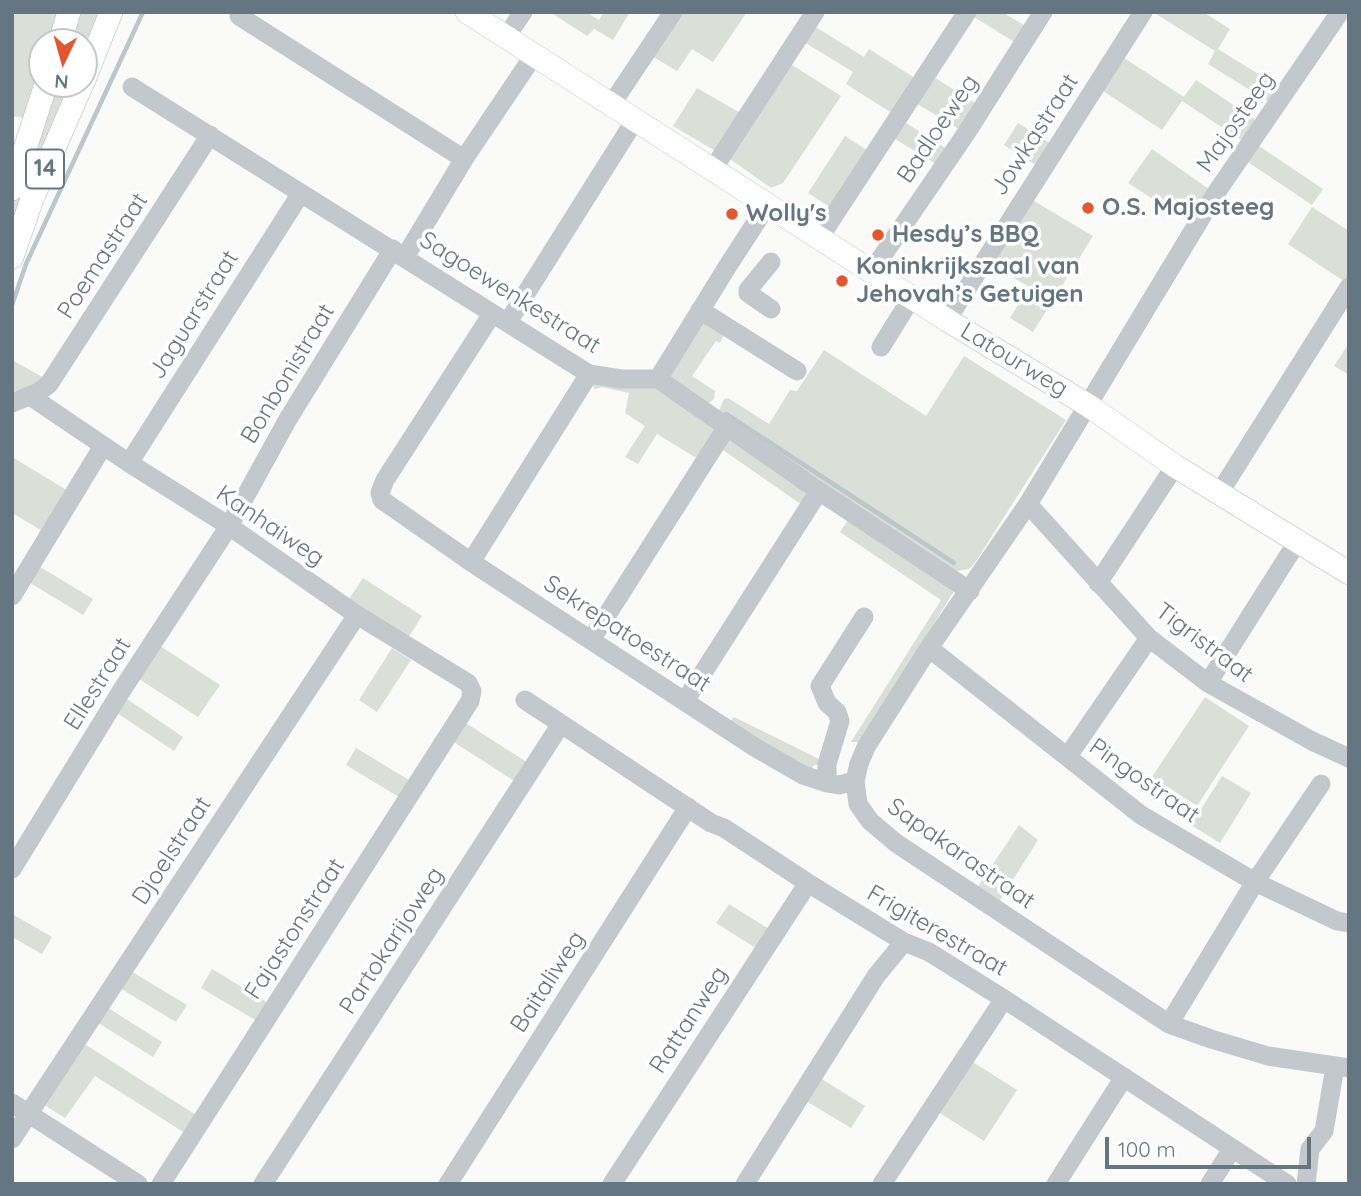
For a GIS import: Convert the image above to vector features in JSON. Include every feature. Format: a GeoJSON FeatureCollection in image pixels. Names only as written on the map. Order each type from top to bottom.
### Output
{"type":"FeatureCollection","features":[{"type":"Feature","properties":{"kind":"main road","name":"14"},"geometry":{"type":"LineString","coordinates":[[98,44],[111,12]]}},
{"type":"Feature","properties":{"kind":"main road","name":"Latourweg"},"geometry":{"type":"LineString","coordinates":[[467,12],[947,320],[1089,406],[1175,466],[1349,573]]}},
{"type":"Feature","properties":{"kind":"main road","name":"14"},"geometry":{"type":"LineString","coordinates":[[12,189],[41,98]]}},
{"type":"Feature","properties":{"kind":"main road","name":"14"},"geometry":{"type":"LineString","coordinates":[[12,257],[32,199],[76,98]]}},
{"type":"Feature","properties":{"kind":"street"},"geometry":{"type":"LineString","coordinates":[[506,37],[523,12]]}},
{"type":"Feature","properties":{"kind":"street"},"geometry":{"type":"LineString","coordinates":[[611,105],[673,12]]}},
{"type":"Feature","properties":{"kind":"street"},"geometry":{"type":"LineString","coordinates":[[713,169],[815,12]]}},
{"type":"Feature","properties":{"kind":"street"},"geometry":{"type":"LineString","coordinates":[[820,237],[967,12]]}},
{"type":"Feature","properties":{"kind":"street","name":"Badloeweg"},"geometry":{"type":"LineString","coordinates":[[872,271],[967,132],[1043,12]]}},
{"type":"Feature","properties":{"kind":"street","name":"Jowkastraat"},"geometry":{"type":"LineString","coordinates":[[947,320],[1143,12]]}},
{"type":"Feature","properties":{"kind":"street","name":"Majosteeg"},"geometry":{"type":"LineString","coordinates":[[1089,406],[1179,251],[1339,12]]}},
{"type":"Feature","properties":{"kind":"street"},"geometry":{"type":"LineString","coordinates":[[239,16],[464,159]]}},
{"type":"Feature","properties":{"kind":"street","name":"Bonbonistraat"},"geometry":{"type":"LineString","coordinates":[[229,526],[288,419],[534,55]]}},
{"type":"Feature","properties":{"kind":"street","name":"Sagoewenkestraat"},"geometry":{"type":"LineString","coordinates":[[132,87],[589,374],[621,379],[658,379]]}},
{"type":"Feature","properties":{"kind":"street"},"geometry":{"type":"LineString","coordinates":[[500,318],[635,120]]}},
{"type":"Feature","properties":{"kind":"street","name":"Poemastraat"},"geometry":{"type":"LineString","coordinates":[[21,400],[50,384],[210,135]]}},
{"type":"Feature","properties":{"kind":"street","name":"Jaguarstraat"},"geometry":{"type":"LineString","coordinates":[[129,463],[301,193]]}},
{"type":"Feature","properties":{"kind":"street"},"geometry":{"type":"LineString","coordinates":[[768,204],[658,379],[818,491],[970,591]]}},
{"type":"Feature","properties":{"kind":"street"},"geometry":{"type":"LineString","coordinates":[[771,262],[748,293],[771,309]]}},
{"type":"Feature","properties":{"kind":"street"},"geometry":{"type":"LineString","coordinates":[[729,264],[755,281]]}},
{"type":"Feature","properties":{"kind":"street"},"geometry":{"type":"LineString","coordinates":[[1220,492],[1349,287]]}},
{"type":"Feature","properties":{"kind":"street"},"geometry":{"type":"LineString","coordinates":[[881,347],[912,297]]}},
{"type":"Feature","properties":{"kind":"street"},"geometry":{"type":"LineString","coordinates":[[700,310],[797,371]]}},
{"type":"Feature","properties":{"kind":"street","name":"Sekrepatoestraat"},"geometry":{"type":"LineString","coordinates":[[500,318],[385,480],[380,493],[382,500],[590,640],[791,768],[827,783],[839,785],[855,781]]}},
{"type":"Feature","properties":{"kind":"street"},"geometry":{"type":"LineString","coordinates":[[471,562],[589,374]]}},
{"type":"Feature","properties":{"kind":"street","name":"Kanhaiweg"},"geometry":{"type":"LineString","coordinates":[[21,400],[103,446],[229,526],[357,615],[468,683],[472,691],[470,701]]}},
{"type":"Feature","properties":{"kind":"street"},"geometry":{"type":"LineString","coordinates":[[855,781],[866,747],[1089,406]]}},
{"type":"Feature","properties":{"kind":"street"},"geometry":{"type":"LineString","coordinates":[[590,640],[726,428]]}},
{"type":"Feature","properties":{"kind":"street"},"geometry":{"type":"LineString","coordinates":[[12,596],[103,446]]}},
{"type":"Feature","properties":{"kind":"street"},"geometry":{"type":"LineString","coordinates":[[1098,583],[1175,466]]}},
{"type":"Feature","properties":{"kind":"street"},"geometry":{"type":"LineString","coordinates":[[685,701],[818,491]]}},
{"type":"Feature","properties":{"kind":"street","name":"Tigristraat"},"geometry":{"type":"LineString","coordinates":[[1027,504],[1149,638],[1208,683],[1279,724],[1346,751]]}},
{"type":"Feature","properties":{"kind":"street","name":"Ellestraat"},"geometry":{"type":"LineString","coordinates":[[12,869],[120,693],[229,526]]}},
{"type":"Feature","properties":{"kind":"street"},"geometry":{"type":"LineString","coordinates":[[1208,683],[1297,542]]}},
{"type":"Feature","properties":{"kind":"street","name":"Djoelstraat"},"geometry":{"type":"LineString","coordinates":[[12,1139],[357,615]]}},
{"type":"Feature","properties":{"kind":"street"},"geometry":{"type":"LineString","coordinates":[[827,783],[827,764],[840,721],[837,712],[827,704],[820,685],[864,617]]}},
{"type":"Feature","properties":{"kind":"street"},"geometry":{"type":"LineString","coordinates":[[1068,756],[1149,638]]}},
{"type":"Feature","properties":{"kind":"street","name":"Pingostraat"},"geometry":{"type":"LineString","coordinates":[[929,648],[1141,814],[1255,882],[1337,921],[1349,923]]}},
{"type":"Feature","properties":{"kind":"street","name":"Frigiterestraat"},"geometry":{"type":"LineString","coordinates":[[525,700],[711,823],[724,828],[904,942],[929,952],[1287,1184]]}},
{"type":"Feature","properties":{"kind":"street","name":"Fajastonstraat"},"geometry":{"type":"LineString","coordinates":[[161,1184],[470,701]]}},
{"type":"Feature","properties":{"kind":"street","name":"Partokarijoweg"},"geometry":{"type":"LineString","coordinates":[[263,1184],[561,724]]}},
{"type":"Feature","properties":{"kind":"street","name":"Sapakarastraat"},"geometry":{"type":"LineString","coordinates":[[855,781],[858,804],[870,821],[896,843],[1169,1024],[1268,1056],[1342,1067]]}},
{"type":"Feature","properties":{"kind":"street"},"geometry":{"type":"LineString","coordinates":[[1169,1024],[1255,882],[1321,785]]}},
{"type":"Feature","properties":{"kind":"street","name":"Baitaliweg"},"geometry":{"type":"LineString","coordinates":[[448,1184],[688,807]]}},
{"type":"Feature","properties":{"kind":"street","name":"Rattanweg"},"geometry":{"type":"LineString","coordinates":[[612,1184],[808,883]]}},
{"type":"Feature","properties":{"kind":"street"},"geometry":{"type":"LineString","coordinates":[[745,1184],[876,976],[904,942]]}},
{"type":"Feature","properties":{"kind":"street"},"geometry":{"type":"LineString","coordinates":[[882,1184],[1003,999]]}},
{"type":"Feature","properties":{"kind":"street"},"geometry":{"type":"LineString","coordinates":[[1306,1184],[1310,1149],[1324,1131],[1342,1067]]}},
{"type":"Feature","properties":{"kind":"street"},"geometry":{"type":"LineString","coordinates":[[1056,1184],[1124,1077]]}},
{"type":"Feature","properties":{"kind":"street"},"geometry":{"type":"LineString","coordinates":[[12,1103],[138,1184]]}},
{"type":"Feature","properties":{"kind":"street"},"geometry":{"type":"LineString","coordinates":[[1210,1184],[1232,1149]]}},
{"type":"Feature","properties":{"kind":"shaded area"},"geometry":{"type":"Polygon","coordinates":[[[12,12],[62,12],[57,28],[28,28],[28,98],[35,98],[30,119],[12,116],[12,12]]]}},
{"type":"Feature","properties":{"kind":"shaded area"},"geometry":{"type":"Polygon","coordinates":[[[76,12],[104,12],[98,28],[71,28],[76,12]]]}},
{"type":"Feature","properties":{"kind":"shaded area"},"geometry":{"type":"Polygon","coordinates":[[[550,12],[586,12],[599,20],[604,12],[630,12],[613,40],[594,29],[587,36],[550,12]]]}},
{"type":"Feature","properties":{"kind":"shaded area"},"geometry":{"type":"Polygon","coordinates":[[[678,12],[747,12],[713,62],[692,49],[677,71],[650,55],[678,12]]]}},
{"type":"Feature","properties":{"kind":"shaded area"},"geometry":{"type":"Polygon","coordinates":[[[973,12],[1002,12],[1029,28],[1019,45],[971,15],[973,12]]]}},
{"type":"Feature","properties":{"kind":"shaded area"},"geometry":{"type":"Polygon","coordinates":[[[1153,12],[1203,12],[1230,29],[1218,49],[1284,90],[1274,105],[1208,64],[1215,51],[1153,12]]]}},
{"type":"Feature","properties":{"kind":"shaded area"},"geometry":{"type":"Polygon","coordinates":[[[814,26],[864,57],[869,49],[918,80],[895,115],[846,84],[853,72],[804,42],[814,26]]]}},
{"type":"Feature","properties":{"kind":"shaded area"},"geometry":{"type":"Polygon","coordinates":[[[1121,56],[1184,97],[1196,80],[1259,122],[1244,142],[1182,101],[1162,130],[1100,89],[1121,56]]]}},
{"type":"Feature","properties":{"kind":"shaded area"},"geometry":{"type":"Polygon","coordinates":[[[786,61],[841,96],[783,183],[771,188],[730,159],[786,61]]]}},
{"type":"Feature","properties":{"kind":"shaded area"},"geometry":{"type":"Polygon","coordinates":[[[932,76],[980,106],[962,131],[914,102],[932,76]]]}},
{"type":"Feature","properties":{"kind":"shaded area"},"geometry":{"type":"Polygon","coordinates":[[[697,88],[742,114],[717,152],[673,126],[697,88]]]}},
{"type":"Feature","properties":{"kind":"shaded area"},"geometry":{"type":"Polygon","coordinates":[[[48,98],[68,98],[12,230],[12,208],[48,98]]]}},
{"type":"Feature","properties":{"kind":"shaded area"},"geometry":{"type":"Polygon","coordinates":[[[903,121],[950,151],[939,166],[892,137],[903,121]]]}},
{"type":"Feature","properties":{"kind":"shaded area"},"geometry":{"type":"Polygon","coordinates":[[[1018,123],[1053,145],[1039,167],[1004,145],[1018,123]]]}},
{"type":"Feature","properties":{"kind":"shaded area"},"geometry":{"type":"Polygon","coordinates":[[[845,136],[870,152],[833,209],[808,193],[845,136]]]}},
{"type":"Feature","properties":{"kind":"shaded area"},"geometry":{"type":"Polygon","coordinates":[[[1256,144],[1323,189],[1312,205],[1245,160],[1256,144]]]}},
{"type":"Feature","properties":{"kind":"shaded area"},"geometry":{"type":"Polygon","coordinates":[[[1152,149],[1213,192],[1190,223],[1128,183],[1152,149]]]}},
{"type":"Feature","properties":{"kind":"shaded area"},"geometry":{"type":"Polygon","coordinates":[[[1029,198],[1093,236],[1033,332],[1010,318],[1029,287],[988,262],[1029,198]]]}},
{"type":"Feature","properties":{"kind":"shaded area"},"geometry":{"type":"Polygon","coordinates":[[[1312,207],[1349,231],[1349,276],[1345,282],[1288,244],[1312,207]]]}},
{"type":"Feature","properties":{"kind":"shaded area"},"geometry":{"type":"Polygon","coordinates":[[[696,320],[726,332],[720,343],[716,341],[692,376],[715,391],[714,399],[706,405],[670,381],[671,360],[696,320]]]}},
{"type":"Feature","properties":{"kind":"shaded area"},"geometry":{"type":"Polygon","coordinates":[[[1349,343],[1349,375],[1334,366],[1349,343]]]}},
{"type":"Feature","properties":{"kind":"shaded area"},"geometry":{"type":"Polygon","coordinates":[[[824,350],[926,416],[964,356],[1066,420],[969,569],[956,571],[718,413],[724,399],[728,398],[769,424],[790,390],[797,391],[824,350]]]}},
{"type":"Feature","properties":{"kind":"shaded area"},"geometry":{"type":"Polygon","coordinates":[[[12,360],[46,379],[32,389],[12,392],[12,360]]]}},
{"type":"Feature","properties":{"kind":"shaded area"},"geometry":{"type":"Polygon","coordinates":[[[590,383],[648,384],[712,425],[714,431],[698,459],[657,434],[638,464],[625,457],[645,426],[625,413],[629,393],[602,387],[595,389],[590,383]]]}},
{"type":"Feature","properties":{"kind":"shaded area"},"geometry":{"type":"Polygon","coordinates":[[[730,437],[805,489],[802,505],[723,450],[730,437]]]}},
{"type":"Feature","properties":{"kind":"shaded area"},"geometry":{"type":"Polygon","coordinates":[[[12,457],[70,492],[46,533],[12,513],[12,457]]]}},
{"type":"Feature","properties":{"kind":"shaded area"},"geometry":{"type":"Polygon","coordinates":[[[850,517],[954,591],[861,742],[851,742],[941,600],[840,532],[850,517]]]}},
{"type":"Feature","properties":{"kind":"shaded area"},"geometry":{"type":"Polygon","coordinates":[[[37,565],[93,599],[83,615],[27,581],[37,565]]]}},
{"type":"Feature","properties":{"kind":"shaded area"},"geometry":{"type":"Polygon","coordinates":[[[363,578],[422,616],[408,638],[349,599],[363,578]]]}},
{"type":"Feature","properties":{"kind":"shaded area"},"geometry":{"type":"Polygon","coordinates":[[[157,644],[220,685],[198,717],[136,677],[157,644]]]}},
{"type":"Feature","properties":{"kind":"shaded area"},"geometry":{"type":"Polygon","coordinates":[[[392,648],[411,660],[377,712],[359,700],[392,648]]]}},
{"type":"Feature","properties":{"kind":"shaded area"},"geometry":{"type":"Polygon","coordinates":[[[124,697],[183,737],[174,751],[114,711],[124,697]]]}},
{"type":"Feature","properties":{"kind":"shaded area"},"geometry":{"type":"Polygon","coordinates":[[[1205,697],[1249,726],[1197,806],[1152,777],[1205,697]]]}},
{"type":"Feature","properties":{"kind":"shaded area"},"geometry":{"type":"Polygon","coordinates":[[[734,717],[819,759],[819,765],[814,765],[810,771],[730,722],[734,717]]]}},
{"type":"Feature","properties":{"kind":"shaded area"},"geometry":{"type":"Polygon","coordinates":[[[461,720],[528,763],[516,782],[449,739],[461,720]]]}},
{"type":"Feature","properties":{"kind":"shaded area"},"geometry":{"type":"Polygon","coordinates":[[[356,748],[409,780],[399,797],[346,765],[356,748]]]}},
{"type":"Feature","properties":{"kind":"shaded area"},"geometry":{"type":"Polygon","coordinates":[[[1222,776],[1251,793],[1220,843],[1191,825],[1222,776]]]}},
{"type":"Feature","properties":{"kind":"shaded area"},"geometry":{"type":"Polygon","coordinates":[[[1019,825],[1038,840],[999,902],[977,888],[1019,825]]]}},
{"type":"Feature","properties":{"kind":"shaded area"},"geometry":{"type":"Polygon","coordinates":[[[729,904],[772,931],[759,950],[716,923],[729,904]]]}},
{"type":"Feature","properties":{"kind":"shaded area"},"geometry":{"type":"Polygon","coordinates":[[[12,914],[52,937],[42,954],[12,937],[12,914]]]}},
{"type":"Feature","properties":{"kind":"shaded area"},"geometry":{"type":"Polygon","coordinates":[[[212,969],[268,1003],[257,1021],[201,988],[212,969]]]}},
{"type":"Feature","properties":{"kind":"shaded area"},"geometry":{"type":"Polygon","coordinates":[[[129,970],[187,1005],[176,1022],[118,987],[129,970]]]}},
{"type":"Feature","properties":{"kind":"shaded area"},"geometry":{"type":"Polygon","coordinates":[[[105,1006],[162,1042],[153,1057],[95,1021],[105,1006]]]}},
{"type":"Feature","properties":{"kind":"shaded area"},"geometry":{"type":"Polygon","coordinates":[[[83,1043],[196,1115],[185,1133],[95,1076],[65,1118],[46,1106],[44,1101],[83,1043]]]}},
{"type":"Feature","properties":{"kind":"shaded area"},"geometry":{"type":"Polygon","coordinates":[[[968,1059],[1017,1090],[984,1141],[935,1110],[968,1059]]]}},
{"type":"Feature","properties":{"kind":"shaded area"},"geometry":{"type":"Polygon","coordinates":[[[820,1078],[865,1106],[851,1128],[806,1101],[820,1078]]]}},
{"type":"Feature","properties":{"kind":"waterway"},"geometry":{"type":"LineString","coordinates":[[12,305],[26,264],[143,12]]}},
{"type":"Feature","properties":{"kind":"waterway"},"geometry":{"type":"LineString","coordinates":[[726,414],[954,563]]}},
{"type":"Feature","properties":{"kind":"place","name":"O.S. Majosteeg"},"geometry":{"type":"Point","coordinates":[1088,208]}},
{"type":"Feature","properties":{"kind":"place","name":"Wolly's"},"geometry":{"type":"Point","coordinates":[732,214]}},
{"type":"Feature","properties":{"kind":"place","name":"Hesdy’s BBQ"},"geometry":{"type":"Point","coordinates":[878,235]}},
{"type":"Feature","properties":{"kind":"place","name":"Koninkrijkszaal van Jehovah’s Getuigen"},"geometry":{"type":"Point","coordinates":[842,281]}}]}
